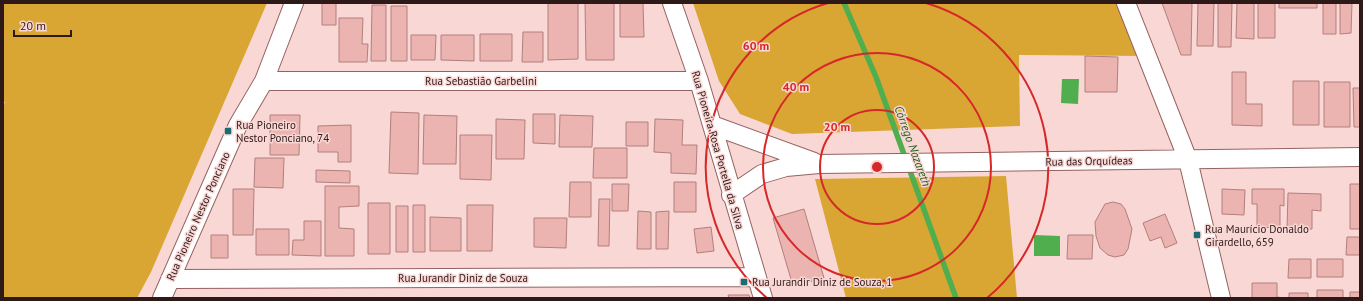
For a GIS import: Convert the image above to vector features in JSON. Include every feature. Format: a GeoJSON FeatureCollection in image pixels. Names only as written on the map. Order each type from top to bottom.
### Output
{"type":"FeatureCollection","features":[{"type":"Feature","properties":{"kind":"street","name":"Rua Pioneiro Nestor Ponciano"},"geometry":{"type":"LineString","coordinates":[[162,298],[238,125],[264,81],[294,3]]}},
{"type":"Feature","properties":{"kind":"street","name":"Rua Pioneira Rosa Portella da Silva"},"geometry":{"type":"LineString","coordinates":[[672,3],[699,81],[731,195],[763,298]]}},
{"type":"Feature","properties":{"kind":"street"},"geometry":{"type":"LineString","coordinates":[[1126,3],[1188,160],[1221,298]]}},
{"type":"Feature","properties":{"kind":"street","name":"Rua Sebastião Garbelini"},"geometry":{"type":"LineString","coordinates":[[264,81],[699,81]]}},
{"type":"Feature","properties":{"kind":"street","name":"Rua das Orquídeas"},"geometry":{"type":"LineString","coordinates":[[712,125],[819,164]]}},
{"type":"Feature","properties":{"kind":"street","name":"Rua das Orquídeas"},"geometry":{"type":"LineString","coordinates":[[731,195],[762,174],[786,167],[819,164],[1360,157]]}},
{"type":"Feature","properties":{"kind":"street","name":"Rua Jurandir Diniz de Souza"},"geometry":{"type":"LineString","coordinates":[[170,279],[757,277]]}},
{"type":"Feature","properties":{"kind":"shaded area"},"geometry":{"type":"Polygon","coordinates":[[[3,3],[267,3],[151,272],[137,298],[3,298],[3,106],[5,102],[3,101],[3,3]]]}},
{"type":"Feature","properties":{"kind":"shaded area"},"geometry":{"type":"Polygon","coordinates":[[[693,3],[1126,3],[1148,56],[1019,55],[1020,126],[792,134],[740,114],[719,81],[693,3]]]}},
{"type":"Feature","properties":{"kind":"shaded area"},"geometry":{"type":"Polygon","coordinates":[[[1062,79],[1079,79],[1078,104],[1061,103],[1062,79]]]}},
{"type":"Feature","properties":{"kind":"shaded area"},"geometry":{"type":"Polygon","coordinates":[[[1006,176],[1017,298],[846,298],[815,179],[1006,176]]]}},
{"type":"Feature","properties":{"kind":"shaded area"},"geometry":{"type":"Polygon","coordinates":[[[1034,235],[1060,236],[1060,256],[1034,256],[1034,235]]]}},
{"type":"Feature","properties":{"kind":"building"},"geometry":{"type":"Polygon","coordinates":[[[322,3],[336,3],[336,25],[322,25],[322,3]]]}},
{"type":"Feature","properties":{"kind":"building"},"geometry":{"type":"Polygon","coordinates":[[[548,3],[578,3],[578,59],[548,60],[548,3]]]}},
{"type":"Feature","properties":{"kind":"building"},"geometry":{"type":"Polygon","coordinates":[[[585,3],[614,3],[614,60],[586,60],[585,3]]]}},
{"type":"Feature","properties":{"kind":"building"},"geometry":{"type":"Polygon","coordinates":[[[620,3],[643,3],[644,37],[620,37],[620,3]]]}},
{"type":"Feature","properties":{"kind":"building"},"geometry":{"type":"Polygon","coordinates":[[[1162,3],[1192,3],[1191,55],[1181,55],[1162,3]]]}},
{"type":"Feature","properties":{"kind":"building"},"geometry":{"type":"Polygon","coordinates":[[[1198,3],[1214,3],[1213,46],[1197,46],[1198,3]]]}},
{"type":"Feature","properties":{"kind":"building"},"geometry":{"type":"Polygon","coordinates":[[[1218,3],[1232,3],[1231,47],[1218,47],[1218,3]]]}},
{"type":"Feature","properties":{"kind":"building"},"geometry":{"type":"Polygon","coordinates":[[[1237,3],[1254,3],[1254,39],[1236,38],[1237,3]]]}},
{"type":"Feature","properties":{"kind":"building"},"geometry":{"type":"Polygon","coordinates":[[[1258,3],[1275,3],[1275,38],[1258,38],[1258,3]]]}},
{"type":"Feature","properties":{"kind":"building"},"geometry":{"type":"Polygon","coordinates":[[[1279,3],[1317,3],[1317,8],[1279,8],[1279,3]]]}},
{"type":"Feature","properties":{"kind":"building"},"geometry":{"type":"Polygon","coordinates":[[[1323,3],[1336,3],[1336,34],[1323,34],[1323,3]]]}},
{"type":"Feature","properties":{"kind":"building"},"geometry":{"type":"Polygon","coordinates":[[[1340,3],[1352,3],[1351,33],[1340,34],[1340,3]]]}},
{"type":"Feature","properties":{"kind":"building"},"geometry":{"type":"Polygon","coordinates":[[[372,5],[386,5],[386,61],[371,61],[372,5]]]}},
{"type":"Feature","properties":{"kind":"building"},"geometry":{"type":"Polygon","coordinates":[[[391,6],[407,6],[407,61],[391,61],[391,6]]]}},
{"type":"Feature","properties":{"kind":"building"},"geometry":{"type":"Polygon","coordinates":[[[339,18],[363,18],[362,44],[368,44],[367,62],[339,62],[339,18]]]}},
{"type":"Feature","properties":{"kind":"building"},"geometry":{"type":"Polygon","coordinates":[[[523,32],[543,32],[543,62],[522,62],[523,32]]]}},
{"type":"Feature","properties":{"kind":"building"},"geometry":{"type":"Polygon","coordinates":[[[480,34],[512,34],[512,61],[480,61],[480,34]]]}},
{"type":"Feature","properties":{"kind":"building"},"geometry":{"type":"Polygon","coordinates":[[[411,35],[436,35],[435,60],[411,60],[411,35]]]}},
{"type":"Feature","properties":{"kind":"building"},"geometry":{"type":"Polygon","coordinates":[[[441,35],[474,35],[474,61],[441,60],[441,35]]]}},
{"type":"Feature","properties":{"kind":"building"},"geometry":{"type":"Polygon","coordinates":[[[1085,56],[1118,57],[1117,92],[1085,92],[1085,56]]]}},
{"type":"Feature","properties":{"kind":"building"},"geometry":{"type":"Polygon","coordinates":[[[1232,72],[1246,72],[1246,104],[1262,104],[1262,126],[1232,125],[1232,72]]]}},
{"type":"Feature","properties":{"kind":"building"},"geometry":{"type":"Polygon","coordinates":[[[1293,81],[1319,81],[1319,125],[1293,125],[1293,81]]]}},
{"type":"Feature","properties":{"kind":"building"},"geometry":{"type":"Polygon","coordinates":[[[1324,82],[1350,82],[1350,127],[1324,127],[1324,82]]]}},
{"type":"Feature","properties":{"kind":"building"},"geometry":{"type":"Polygon","coordinates":[[[1353,88],[1360,88],[1360,127],[1354,127],[1353,88]]]}},
{"type":"Feature","properties":{"kind":"building"},"geometry":{"type":"Polygon","coordinates":[[[391,112],[419,113],[418,174],[389,173],[391,112]]]}},
{"type":"Feature","properties":{"kind":"building"},"geometry":{"type":"Polygon","coordinates":[[[533,114],[555,114],[555,144],[533,143],[533,114]]]}},
{"type":"Feature","properties":{"kind":"building"},"geometry":{"type":"Polygon","coordinates":[[[270,115],[300,115],[299,155],[270,155],[270,115]]]}},
{"type":"Feature","properties":{"kind":"building"},"geometry":{"type":"Polygon","coordinates":[[[424,115],[457,116],[456,164],[423,164],[424,115]]]}},
{"type":"Feature","properties":{"kind":"building"},"geometry":{"type":"Polygon","coordinates":[[[560,115],[593,116],[592,147],[559,147],[560,115]]]}},
{"type":"Feature","properties":{"kind":"building"},"geometry":{"type":"Polygon","coordinates":[[[496,119],[525,120],[524,159],[496,159],[496,119]]]}},
{"type":"Feature","properties":{"kind":"building"},"geometry":{"type":"Polygon","coordinates":[[[655,119],[683,120],[682,145],[697,145],[696,174],[671,173],[671,153],[654,152],[655,119]]]}},
{"type":"Feature","properties":{"kind":"building"},"geometry":{"type":"Polygon","coordinates":[[[626,122],[648,122],[648,146],[626,146],[626,122]]]}},
{"type":"Feature","properties":{"kind":"building"},"geometry":{"type":"Polygon","coordinates":[[[351,125],[351,162],[338,162],[338,152],[318,152],[318,126],[351,125]]]}},
{"type":"Feature","properties":{"kind":"building"},"geometry":{"type":"Polygon","coordinates":[[[460,135],[492,135],[491,180],[460,179],[460,135]]]}},
{"type":"Feature","properties":{"kind":"building"},"geometry":{"type":"Polygon","coordinates":[[[594,148],[627,148],[627,178],[593,178],[594,148]]]}},
{"type":"Feature","properties":{"kind":"building"},"geometry":{"type":"Polygon","coordinates":[[[255,158],[284,158],[283,188],[254,187],[255,158]]]}},
{"type":"Feature","properties":{"kind":"building"},"geometry":{"type":"Polygon","coordinates":[[[316,170],[350,171],[350,183],[316,182],[316,170]]]}},
{"type":"Feature","properties":{"kind":"building"},"geometry":{"type":"Polygon","coordinates":[[[570,182],[591,182],[591,217],[569,217],[570,182]]]}},
{"type":"Feature","properties":{"kind":"building"},"geometry":{"type":"Polygon","coordinates":[[[674,182],[696,182],[696,212],[674,212],[674,182]]]}},
{"type":"Feature","properties":{"kind":"building"},"geometry":{"type":"Polygon","coordinates":[[[612,184],[629,184],[628,211],[612,211],[612,184]]]}},
{"type":"Feature","properties":{"kind":"building"},"geometry":{"type":"Polygon","coordinates":[[[1350,184],[1360,184],[1360,229],[1350,229],[1350,184]]]}},
{"type":"Feature","properties":{"kind":"building"},"geometry":{"type":"Polygon","coordinates":[[[325,186],[359,186],[359,206],[339,207],[339,228],[354,229],[354,256],[325,256],[325,186]]]}},
{"type":"Feature","properties":{"kind":"building"},"geometry":{"type":"Polygon","coordinates":[[[233,189],[254,189],[253,235],[233,235],[233,189]]]}},
{"type":"Feature","properties":{"kind":"building"},"geometry":{"type":"Polygon","coordinates":[[[1222,189],[1245,190],[1244,215],[1222,214],[1222,189]]]}},
{"type":"Feature","properties":{"kind":"building"},"geometry":{"type":"Polygon","coordinates":[[[1252,189],[1284,189],[1284,206],[1280,205],[1280,228],[1257,227],[1257,204],[1252,204],[1252,189]]]}},
{"type":"Feature","properties":{"kind":"building"},"geometry":{"type":"Polygon","coordinates":[[[1288,193],[1321,194],[1321,211],[1312,210],[1312,229],[1287,229],[1288,193]]]}},
{"type":"Feature","properties":{"kind":"building"},"geometry":{"type":"Polygon","coordinates":[[[599,199],[610,199],[609,246],[598,246],[599,199]]]}},
{"type":"Feature","properties":{"kind":"building"},"geometry":{"type":"Polygon","coordinates":[[[1113,202],[1121,204],[1125,209],[1132,229],[1128,249],[1124,255],[1115,257],[1108,255],[1100,248],[1096,236],[1095,222],[1105,204],[1113,202]]]}},
{"type":"Feature","properties":{"kind":"building"},"geometry":{"type":"Polygon","coordinates":[[[368,203],[390,203],[390,254],[368,254],[368,203]]]}},
{"type":"Feature","properties":{"kind":"building"},"geometry":{"type":"Polygon","coordinates":[[[413,205],[425,205],[425,252],[413,252],[413,205]]]}},
{"type":"Feature","properties":{"kind":"building"},"geometry":{"type":"Polygon","coordinates":[[[467,205],[493,205],[492,251],[467,251],[467,205]]]}},
{"type":"Feature","properties":{"kind":"building"},"geometry":{"type":"Polygon","coordinates":[[[396,206],[408,206],[408,252],[396,252],[396,206]]]}},
{"type":"Feature","properties":{"kind":"building"},"geometry":{"type":"Polygon","coordinates":[[[804,209],[824,278],[793,286],[773,218],[804,209]]]}},
{"type":"Feature","properties":{"kind":"building"},"geometry":{"type":"Polygon","coordinates":[[[638,211],[651,212],[651,249],[637,249],[638,211]]]}},
{"type":"Feature","properties":{"kind":"building"},"geometry":{"type":"Polygon","coordinates":[[[669,211],[668,249],[656,249],[656,212],[669,211]]]}},
{"type":"Feature","properties":{"kind":"building"},"geometry":{"type":"Polygon","coordinates":[[[1165,214],[1177,243],[1165,248],[1161,237],[1150,241],[1143,223],[1165,214]]]}},
{"type":"Feature","properties":{"kind":"building"},"geometry":{"type":"Polygon","coordinates":[[[430,217],[461,218],[461,251],[430,251],[430,217]]]}},
{"type":"Feature","properties":{"kind":"building"},"geometry":{"type":"Polygon","coordinates":[[[534,218],[567,218],[566,248],[534,247],[534,218]]]}},
{"type":"Feature","properties":{"kind":"building"},"geometry":{"type":"Polygon","coordinates":[[[304,221],[321,221],[321,256],[292,255],[293,240],[304,240],[304,221]]]}},
{"type":"Feature","properties":{"kind":"building"},"geometry":{"type":"Polygon","coordinates":[[[711,227],[714,251],[697,253],[694,229],[711,227]]]}},
{"type":"Feature","properties":{"kind":"building"},"geometry":{"type":"Polygon","coordinates":[[[256,229],[289,229],[289,255],[256,255],[256,229]]]}},
{"type":"Feature","properties":{"kind":"building"},"geometry":{"type":"Polygon","coordinates":[[[211,235],[228,235],[228,258],[211,258],[211,235]]]}},
{"type":"Feature","properties":{"kind":"building"},"geometry":{"type":"Polygon","coordinates":[[[1068,235],[1093,235],[1092,259],[1067,259],[1068,235]]]}},
{"type":"Feature","properties":{"kind":"building"},"geometry":{"type":"Polygon","coordinates":[[[1347,237],[1360,237],[1360,255],[1346,255],[1347,237]]]}},
{"type":"Feature","properties":{"kind":"building"},"geometry":{"type":"Polygon","coordinates":[[[1289,259],[1311,259],[1311,278],[1288,278],[1289,259]]]}},
{"type":"Feature","properties":{"kind":"building"},"geometry":{"type":"Polygon","coordinates":[[[1317,259],[1343,259],[1343,277],[1317,277],[1317,259]]]}},
{"type":"Feature","properties":{"kind":"building"},"geometry":{"type":"Polygon","coordinates":[[[1252,283],[1277,283],[1277,297],[1285,298],[1252,298],[1252,283]]]}},
{"type":"Feature","properties":{"kind":"building"},"geometry":{"type":"Polygon","coordinates":[[[1317,290],[1343,290],[1343,298],[1317,298],[1317,290]]]}},
{"type":"Feature","properties":{"kind":"building"},"geometry":{"type":"Polygon","coordinates":[[[1350,292],[1360,292],[1360,298],[1350,298],[1350,292]]]}},
{"type":"Feature","properties":{"kind":"building"},"geometry":{"type":"Polygon","coordinates":[[[1289,293],[1308,293],[1308,298],[1289,298],[1289,293]]]}},
{"type":"Feature","properties":{"kind":"building"},"geometry":{"type":"Polygon","coordinates":[[[728,295],[749,295],[750,298],[729,298],[728,295]]]}},
{"type":"Feature","properties":{"kind":"waterway","name":"Córrego Nazareth"},"geometry":{"type":"LineString","coordinates":[[844,3],[876,77],[956,298]]}},
{"type":"Feature","properties":{"kind":"place","name":"Rua Pioneiro Nestor Ponciano, 74"},"geometry":{"type":"Point","coordinates":[228,131]}},
{"type":"Feature","properties":{"kind":"place","name":"Rua Maurício Donaldo Girardello, 659"},"geometry":{"type":"Point","coordinates":[1197,235]}},
{"type":"Feature","properties":{"kind":"place","name":"Rua Jurandir Diniz de Souza, 1"},"geometry":{"type":"Point","coordinates":[744,282]}}]}
